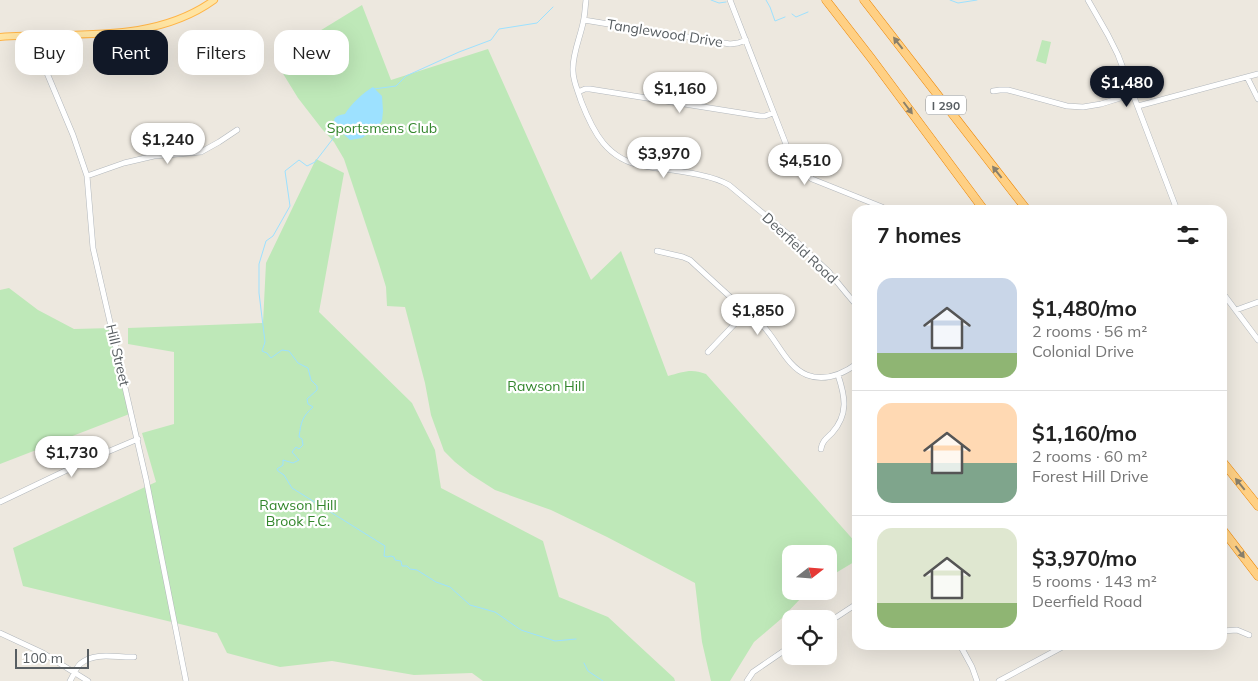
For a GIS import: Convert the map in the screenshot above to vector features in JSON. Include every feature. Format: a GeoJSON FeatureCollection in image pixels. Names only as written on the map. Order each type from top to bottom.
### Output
{"type":"FeatureCollection","features":[{"type":"Feature","properties":{"kind":"highway","name":"I 290"},"geometry":{"type":"LineString","coordinates":[[824,0],[871,58],[980,205]]}},
{"type":"Feature","properties":{"kind":"highway","name":"I 290"},"geometry":{"type":"LineString","coordinates":[[864,0],[1023,205]]}},
{"type":"Feature","properties":{"kind":"highway"},"geometry":{"type":"LineString","coordinates":[[1227,467],[1258,506]]}},
{"type":"Feature","properties":{"kind":"highway"},"geometry":{"type":"LineString","coordinates":[[1227,536],[1258,576]]}},
{"type":"Feature","properties":{"kind":"main road"},"geometry":{"type":"LineString","coordinates":[[83,33],[138,30],[160,25],[204,7],[214,0]]}},
{"type":"Feature","properties":{"kind":"main road"},"geometry":{"type":"LineString","coordinates":[[0,37],[15,36]]}},
{"type":"Feature","properties":{"kind":"street","name":"Deerfield Road"},"geometry":{"type":"LineString","coordinates":[[586,0],[584,20],[573,65],[573,76],[588,120],[602,142],[612,152],[627,161],[639,165],[708,177],[729,184],[828,271],[852,299]]}},
{"type":"Feature","properties":{"kind":"street"},"geometry":{"type":"LineString","coordinates":[[730,0],[788,152],[794,162],[802,172],[817,182],[877,205]]}},
{"type":"Feature","properties":{"kind":"street"},"geometry":{"type":"LineString","coordinates":[[1088,0],[1111,39],[1175,205]]}},
{"type":"Feature","properties":{"kind":"street","name":"Tanglewood Drive"},"geometry":{"type":"LineString","coordinates":[[584,20],[735,44],[746,40]]}},
{"type":"Feature","properties":{"kind":"street"},"geometry":{"type":"LineString","coordinates":[[1138,106],[1258,74]]}},
{"type":"Feature","properties":{"kind":"street","name":"Hill Street"},"geometry":{"type":"LineString","coordinates":[[48,75],[73,134],[87,176],[93,248],[138,439],[186,681]]}},
{"type":"Feature","properties":{"kind":"street"},"geometry":{"type":"LineString","coordinates":[[1247,77],[1258,99]]}},
{"type":"Feature","properties":{"kind":"street"},"geometry":{"type":"LineString","coordinates":[[578,92],[590,89],[762,117],[774,113]]}},
{"type":"Feature","properties":{"kind":"street"},"geometry":{"type":"LineString","coordinates":[[993,91],[1008,90],[1067,106],[1083,107],[1102,104],[1133,94]]}},
{"type":"Feature","properties":{"kind":"street"},"geometry":{"type":"LineString","coordinates":[[87,176],[124,163],[154,156],[201,152],[237,130]]}},
{"type":"Feature","properties":{"kind":"street"},"geometry":{"type":"LineString","coordinates":[[657,251],[690,260],[764,328],[791,363],[799,370],[816,377],[838,375],[852,367]]}},
{"type":"Feature","properties":{"kind":"street"},"geometry":{"type":"LineString","coordinates":[[1227,298],[1258,340]]}},
{"type":"Feature","properties":{"kind":"street"},"geometry":{"type":"LineString","coordinates":[[1236,310],[1258,302]]}},
{"type":"Feature","properties":{"kind":"street"},"geometry":{"type":"LineString","coordinates":[[708,352],[746,312]]}},
{"type":"Feature","properties":{"kind":"street"},"geometry":{"type":"LineString","coordinates":[[821,449],[823,442],[839,423],[844,410],[843,392],[838,375]]}},
{"type":"Feature","properties":{"kind":"street"},"geometry":{"type":"LineString","coordinates":[[0,502],[83,462],[138,439]]}},
{"type":"Feature","properties":{"kind":"street"},"geometry":{"type":"LineString","coordinates":[[837,617],[852,607]]}},
{"type":"Feature","properties":{"kind":"street"},"geometry":{"type":"LineString","coordinates":[[1227,631],[1237,630],[1250,635]]}},
{"type":"Feature","properties":{"kind":"street"},"geometry":{"type":"LineString","coordinates":[[0,633],[43,653],[88,681]]}},
{"type":"Feature","properties":{"kind":"street"},"geometry":{"type":"LineString","coordinates":[[963,650],[977,681]]}},
{"type":"Feature","properties":{"kind":"street"},"geometry":{"type":"LineString","coordinates":[[998,681],[1056,650]]}},
{"type":"Feature","properties":{"kind":"street"},"geometry":{"type":"LineString","coordinates":[[747,681],[753,672],[782,652]]}},
{"type":"Feature","properties":{"kind":"street"},"geometry":{"type":"LineString","coordinates":[[70,681],[79,666],[92,658],[106,656],[134,657]]}},
{"type":"Feature","properties":{"kind":"green space","name":"Rawson Hill"},"geometry":{"type":"Polygon","coordinates":[[[362,5],[391,80],[488,49],[591,280],[621,251],[668,376],[691,371],[706,374],[852,538],[852,563],[838,572],[838,545],[782,545],[782,600],[799,600],[790,610],[782,610],[782,618],[754,642],[730,681],[711,681],[702,642],[695,583],[551,510],[495,490],[470,474],[444,451],[431,415],[425,383],[405,307],[387,306],[386,287],[344,159],[334,142],[298,98],[284,75],[349,75],[349,30],[321,30],[362,5]]]}},
{"type":"Feature","properties":{"kind":"green space"},"geometry":{"type":"Polygon","coordinates":[[[1042,40],[1051,42],[1046,64],[1036,61],[1042,40]]]}},
{"type":"Feature","properties":{"kind":"green space","name":"Rawson Hill Brook F.C."},"geometry":{"type":"Polygon","coordinates":[[[316,159],[344,173],[319,312],[412,403],[435,450],[441,488],[543,541],[559,597],[608,617],[675,681],[483,681],[472,673],[414,675],[332,661],[280,667],[227,653],[217,633],[23,586],[13,548],[156,482],[142,433],[174,424],[174,352],[128,344],[128,328],[263,323],[266,263],[316,159]]]}},
{"type":"Feature","properties":{"kind":"green space"},"geometry":{"type":"Polygon","coordinates":[[[9,288],[38,310],[74,329],[112,328],[132,413],[0,464],[0,290],[9,288]]]}},
{"type":"Feature","properties":{"kind":"water"},"geometry":{"type":"Polygon","coordinates":[[[373,87],[382,96],[382,121],[362,138],[350,140],[336,126],[335,118],[345,114],[358,99],[373,87]]]}},
{"type":"Feature","properties":{"kind":"waterway"},"geometry":{"type":"LineString","coordinates":[[711,0],[719,3],[726,2]]}},
{"type":"Feature","properties":{"kind":"waterway"},"geometry":{"type":"LineString","coordinates":[[766,0],[775,21],[785,17]]}},
{"type":"Feature","properties":{"kind":"waterway"},"geometry":{"type":"LineString","coordinates":[[950,0],[958,3],[977,0]]}},
{"type":"Feature","properties":{"kind":"waterway"},"geometry":{"type":"LineString","coordinates":[[374,89],[396,86],[406,76],[491,40],[499,29],[537,23],[553,7]]}},
{"type":"Feature","properties":{"kind":"waterway"},"geometry":{"type":"LineString","coordinates":[[792,14],[796,17],[808,12]]}},
{"type":"Feature","properties":{"kind":"waterway"},"geometry":{"type":"LineString","coordinates":[[335,136],[315,162],[307,166],[299,160],[285,171],[290,206],[273,236],[266,241],[259,264],[259,293],[265,342],[262,351],[271,358],[282,350],[289,351],[298,363],[308,368],[311,380],[317,386],[317,390],[307,399],[308,404],[313,407],[306,414],[301,424],[299,437],[302,439],[303,445],[299,449],[296,447],[292,452],[299,460],[293,463],[283,460],[283,465],[277,469],[284,475],[292,488],[385,546],[384,556],[394,557],[395,560],[401,561],[402,566],[417,570],[436,582],[450,587],[470,605],[495,612],[521,630],[555,641],[576,639]]}},
{"type":"Feature","properties":{"kind":"waterway"},"geometry":{"type":"LineString","coordinates":[[584,663],[588,671],[603,681]]}},
{"type":"Feature","properties":{"kind":"park label","name":"Sportsmens Club"},"geometry":{"type":"Point","coordinates":[382,128]}}]}
